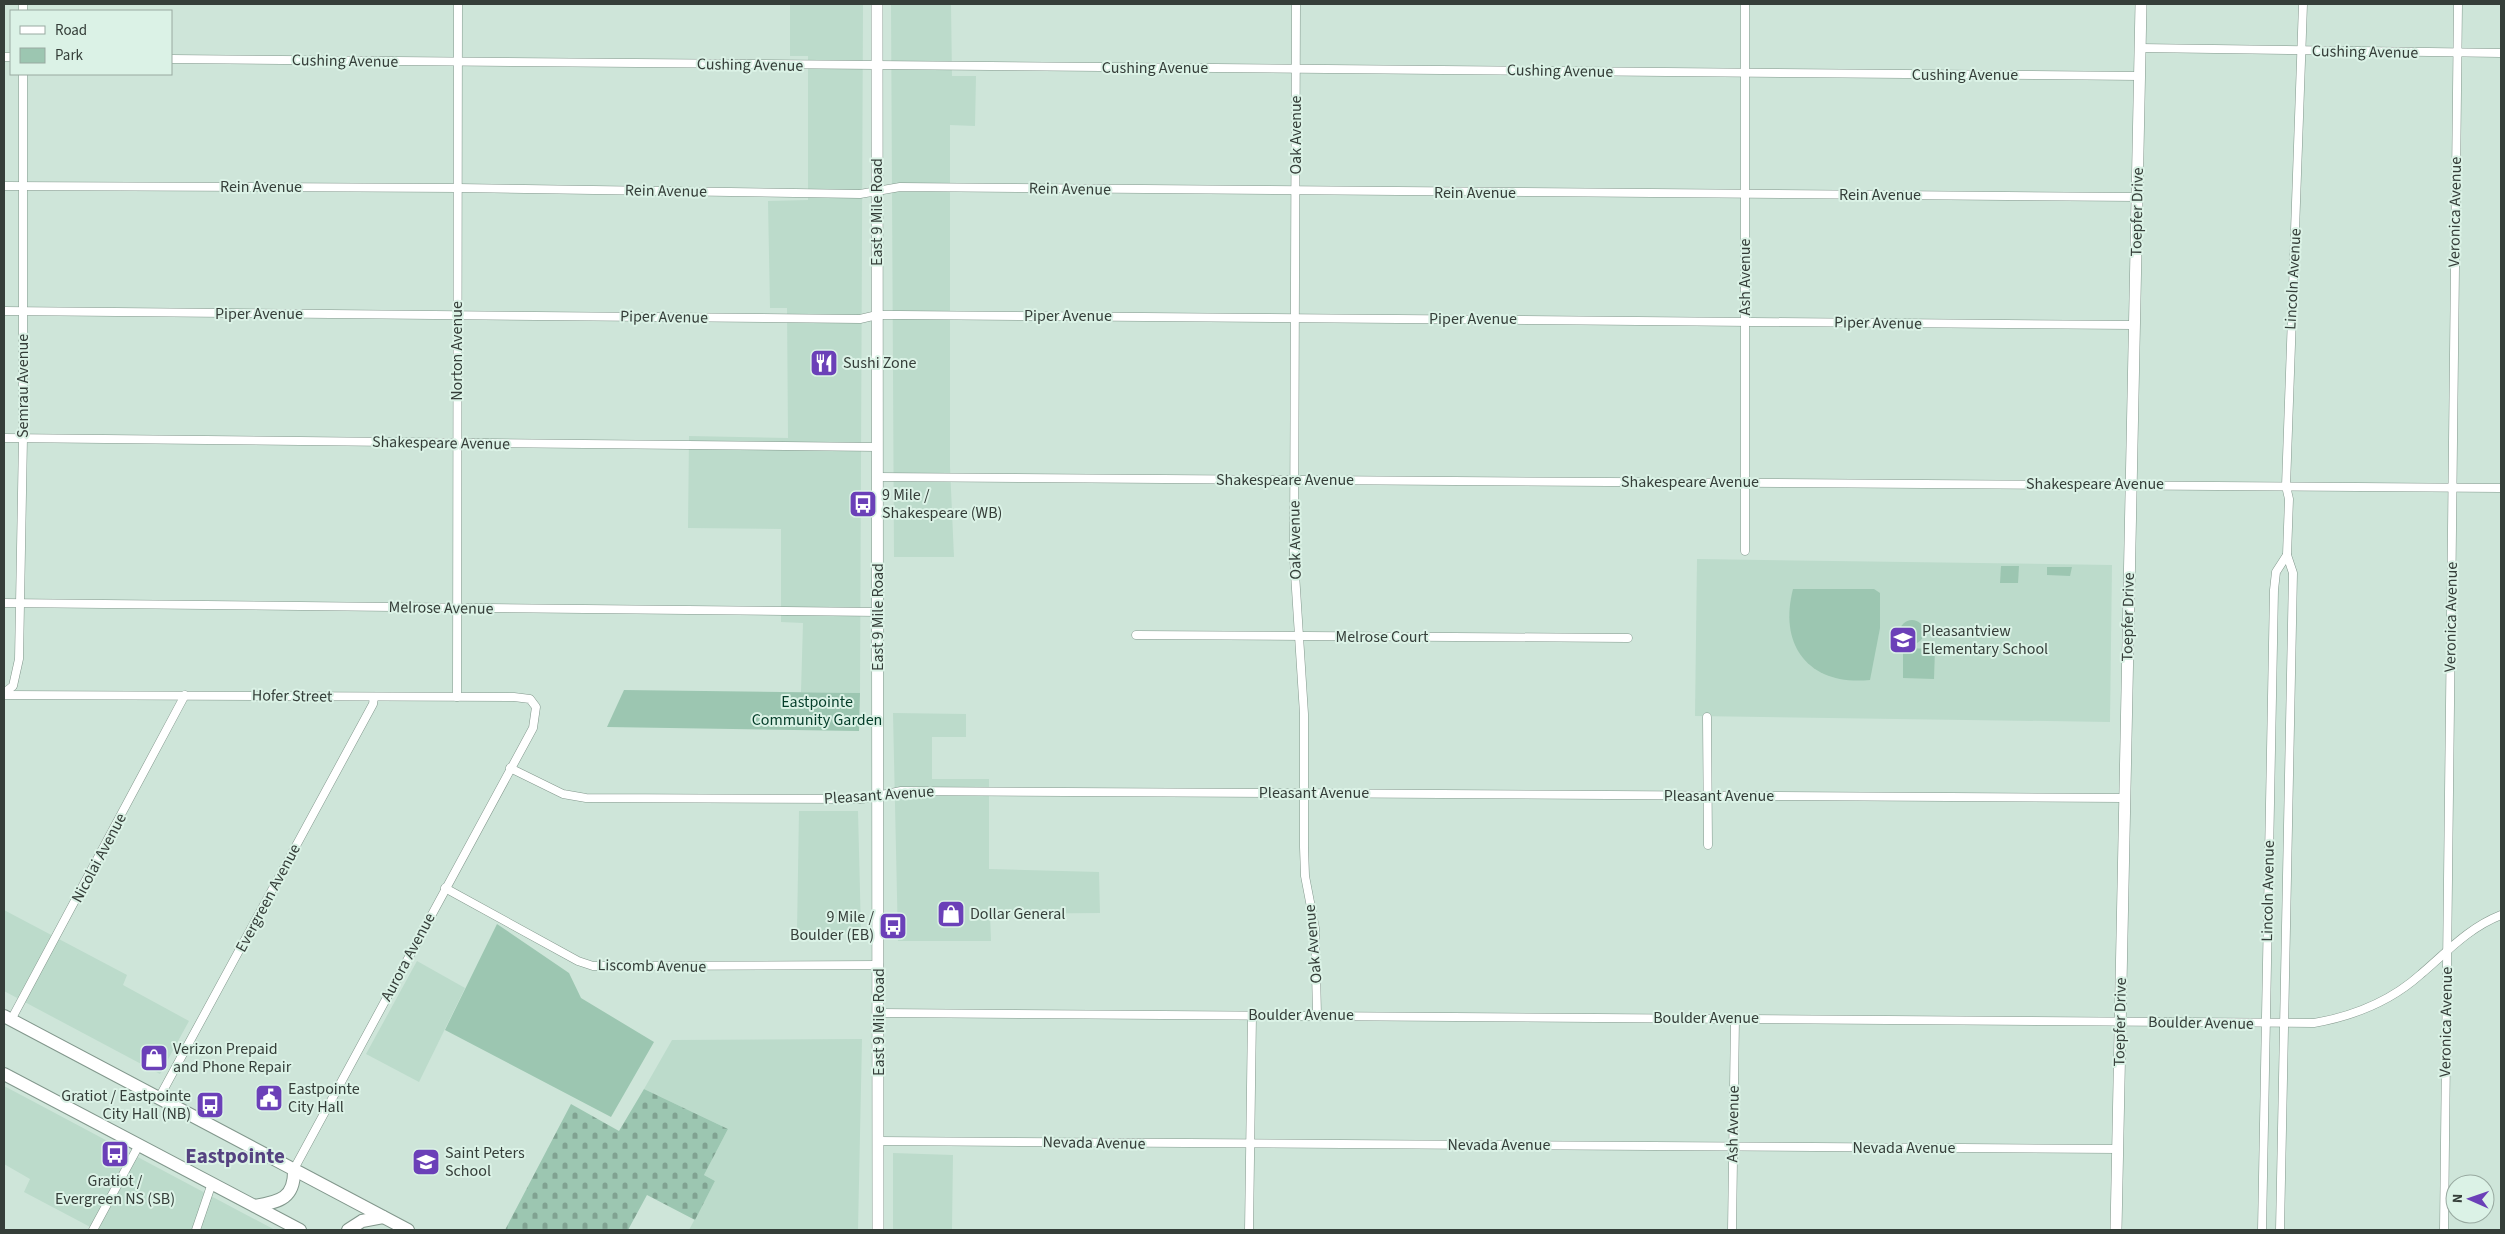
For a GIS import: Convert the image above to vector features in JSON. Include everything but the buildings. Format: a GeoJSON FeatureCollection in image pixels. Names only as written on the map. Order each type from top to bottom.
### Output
{"type":"FeatureCollection","features":[{"type":"Feature","properties":{"kind":"main road","name":"East 9 Mile Road"},"geometry":{"type":"LineString","coordinates":[[877,4],[878,1230]]}},
{"type":"Feature","properties":{"kind":"main road","name":"Toepfer Drive"},"geometry":{"type":"LineString","coordinates":[[2116,1230],[2141,4]]}},
{"type":"Feature","properties":{"kind":"main road"},"geometry":{"type":"LineString","coordinates":[[7,1018],[408,1230]]}},
{"type":"Feature","properties":{"kind":"main road"},"geometry":{"type":"LineString","coordinates":[[5,1077],[300,1230]]}},
{"type":"Feature","properties":{"kind":"main road"},"geometry":{"type":"LineString","coordinates":[[255,1206],[270,1203],[288,1194],[294,1182],[294,1169]]}},
{"type":"Feature","properties":{"kind":"main road"},"geometry":{"type":"LineString","coordinates":[[348,1230],[362,1221],[383,1217]]}},
{"type":"Feature","properties":{"kind":"street","name":"Norton Avenue"},"geometry":{"type":"LineString","coordinates":[[457,698],[458,4]]}},
{"type":"Feature","properties":{"kind":"street","name":"Oak Avenue"},"geometry":{"type":"LineString","coordinates":[[1296,4],[1294,558],[1300,637],[1305,793],[1305,876],[1315,928],[1317,1015]]}},
{"type":"Feature","properties":{"kind":"street","name":"Ash Avenue"},"geometry":{"type":"LineString","coordinates":[[1745,551],[1746,4]]}},
{"type":"Feature","properties":{"kind":"street","name":"Lincoln Avenue"},"geometry":{"type":"LineString","coordinates":[[2280,1230],[2293,572],[2287,555],[2289,500],[2286,486],[2303,51],[2303,4]]}},
{"type":"Feature","properties":{"kind":"street","name":"Veronica Avenue"},"geometry":{"type":"LineString","coordinates":[[2444,1230],[2458,4]]}},
{"type":"Feature","properties":{"kind":"street","name":"Cushing Avenue"},"geometry":{"type":"LineString","coordinates":[[2140,48],[2501,53]]}},
{"type":"Feature","properties":{"kind":"street","name":"Cushing Avenue"},"geometry":{"type":"LineString","coordinates":[[172,59],[458,63],[2139,76]]}},
{"type":"Feature","properties":{"kind":"street","name":"Semrau Avenue"},"geometry":{"type":"LineString","coordinates":[[4,694],[13,686],[19,659],[24,312],[23,75]]}},
{"type":"Feature","properties":{"kind":"street","name":"Rein Avenue"},"geometry":{"type":"LineString","coordinates":[[4,186],[458,188],[860,194],[900,187],[1296,192],[2138,197]]}},
{"type":"Feature","properties":{"kind":"street","name":"Piper Avenue"},"geometry":{"type":"LineString","coordinates":[[4,312],[860,319],[877,315],[2133,325]]}},
{"type":"Feature","properties":{"kind":"street","name":"Shakespeare Avenue"},"geometry":{"type":"LineString","coordinates":[[4,438],[877,447]]}},
{"type":"Feature","properties":{"kind":"street","name":"Shakespeare Avenue"},"geometry":{"type":"LineString","coordinates":[[878,478],[2131,484],[2501,488]]}},
{"type":"Feature","properties":{"kind":"street","name":"Lincoln Avenue"},"geometry":{"type":"LineString","coordinates":[[2262,1230],[2264,1024],[2274,590],[2276,572],[2287,555]]}},
{"type":"Feature","properties":{"kind":"street","name":"Melrose Avenue"},"geometry":{"type":"LineString","coordinates":[[4,603],[878,612]]}},
{"type":"Feature","properties":{"kind":"street","name":"Melrose Court"},"geometry":{"type":"LineString","coordinates":[[1136,635],[1628,638]]}},
{"type":"Feature","properties":{"kind":"street","name":"Hofer Street"},"geometry":{"type":"LineString","coordinates":[[4,694],[514,697],[530,699],[536,707],[535,720],[524,745]]}},
{"type":"Feature","properties":{"kind":"street","name":"Nicolai Avenue"},"geometry":{"type":"LineString","coordinates":[[7,1018],[185,695]]}},
{"type":"Feature","properties":{"kind":"street","name":"Evergreen Avenue"},"geometry":{"type":"LineString","coordinates":[[159,1098],[373,704],[374,697]]}},
{"type":"Feature","properties":{"kind":"street"},"geometry":{"type":"LineString","coordinates":[[1707,717],[1708,845]]}},
{"type":"Feature","properties":{"kind":"street","name":"Aurora Avenue"},"geometry":{"type":"LineString","coordinates":[[294,1169],[524,745]]}},
{"type":"Feature","properties":{"kind":"street","name":"Pleasant Avenue"},"geometry":{"type":"LineString","coordinates":[[510,768],[563,794],[586,798],[862,799],[900,791],[2124,798]]}},
{"type":"Feature","properties":{"kind":"street","name":"Liscomb Avenue"},"geometry":{"type":"LineString","coordinates":[[445,888],[578,961],[593,966],[879,965]]}},
{"type":"Feature","properties":{"kind":"street","name":"Boulder Avenue"},"geometry":{"type":"LineString","coordinates":[[879,1013],[2314,1023],[2344,1018],[2366,1010],[2390,997],[2420,975],[2447,949],[2469,932],[2501,915]]}},
{"type":"Feature","properties":{"kind":"street"},"geometry":{"type":"LineString","coordinates":[[1249,1230],[1252,1015]]}},
{"type":"Feature","properties":{"kind":"street","name":"Ash Avenue"},"geometry":{"type":"LineString","coordinates":[[1732,1230],[1735,1018]]}},
{"type":"Feature","properties":{"kind":"street","name":"Nevada Avenue"},"geometry":{"type":"LineString","coordinates":[[879,1141],[2118,1149]]}},
{"type":"Feature","properties":{"kind":"street"},"geometry":{"type":"LineString","coordinates":[[93,1230],[139,1145]]}},
{"type":"Feature","properties":{"kind":"street"},"geometry":{"type":"LineString","coordinates":[[196,1230],[212,1183]]}},
{"type":"Feature","properties":{"kind":"shaded area"},"geometry":{"type":"Polygon","coordinates":[[[790,4],[863,4],[860,693],[801,692],[803,623],[781,622],[781,529],[688,528],[689,436],[788,438],[787,308],[770,308],[768,201],[808,200],[808,56],[790,56],[790,4]]]}},
{"type":"Feature","properties":{"kind":"shaded area"},"geometry":{"type":"Polygon","coordinates":[[[891,4],[951,4],[952,76],[976,76],[975,126],[950,125],[950,467],[954,557],[894,557],[891,4]]]}},
{"type":"Feature","properties":{"kind":"shaded area","name":"Pleasantview Elementary School"},"geometry":{"type":"Polygon","coordinates":[[[1697,559],[2112,565],[2110,722],[1695,716],[1697,559]]]}},
{"type":"Feature","properties":{"kind":"shaded area"},"geometry":{"type":"Polygon","coordinates":[[[893,713],[966,714],[966,737],[932,737],[932,779],[989,779],[989,869],[1099,872],[1100,913],[990,914],[991,941],[898,941],[893,713]]]}},
{"type":"Feature","properties":{"kind":"shaded area"},"geometry":{"type":"Polygon","coordinates":[[[799,811],[858,811],[861,932],[797,932],[799,811]]]}},
{"type":"Feature","properties":{"kind":"shaded area"},"geometry":{"type":"Polygon","coordinates":[[[4,910],[127,975],[123,985],[189,1021],[160,1074],[4,991],[4,910]]]}},
{"type":"Feature","properties":{"kind":"shaded area"},"geometry":{"type":"Polygon","coordinates":[[[417,961],[465,988],[419,1082],[366,1054],[417,961]]]}},
{"type":"Feature","properties":{"kind":"shaded area"},"geometry":{"type":"Polygon","coordinates":[[[862,1039],[858,1230],[689,1230],[715,1181],[704,1175],[728,1129],[644,1089],[672,1040],[862,1039]]]}},
{"type":"Feature","properties":{"kind":"shaded area"},"geometry":{"type":"Polygon","coordinates":[[[4,1086],[275,1230],[96,1230],[24,1192],[30,1179],[4,1164],[4,1086]]]}},
{"type":"Feature","properties":{"kind":"shaded area"},"geometry":{"type":"Polygon","coordinates":[[[893,1153],[953,1155],[952,1229],[978,1230],[893,1230],[893,1153]]]}},
{"type":"Feature","properties":{"kind":"green space"},"geometry":{"type":"Polygon","coordinates":[[[2001,566],[2019,566],[2018,583],[2000,583],[2001,566]]]}},
{"type":"Feature","properties":{"kind":"green space"},"geometry":{"type":"Polygon","coordinates":[[[2047,567],[2072,567],[2070,576],[2047,575],[2047,567]]]}},
{"type":"Feature","properties":{"kind":"green space"},"geometry":{"type":"Polygon","coordinates":[[[1793,589],[1874,589],[1880,593],[1880,628],[1870,680],[1849,680],[1831,676],[1815,669],[1803,658],[1795,645],[1790,629],[1793,589]]]}},
{"type":"Feature","properties":{"kind":"green space"},"geometry":{"type":"Polygon","coordinates":[[[1912,620],[1917,621],[1923,627],[1923,637],[1917,643],[1912,644],[1907,643],[1901,637],[1900,632],[1901,627],[1907,621],[1912,620]]]}},
{"type":"Feature","properties":{"kind":"green space"},"geometry":{"type":"Polygon","coordinates":[[[1903,648],[1935,649],[1934,679],[1903,678],[1903,648]]]}},
{"type":"Feature","properties":{"kind":"green space","name":"Eastpointe Community Garden"},"geometry":{"type":"Polygon","coordinates":[[[624,690],[860,693],[859,731],[607,727],[624,690]]]}},
{"type":"Feature","properties":{"kind":"green space"},"geometry":{"type":"Polygon","coordinates":[[[497,924],[569,973],[581,998],[654,1042],[611,1117],[445,1030],[497,924]]]}},
{"type":"Feature","properties":{"kind":"green space"},"geometry":{"type":"Polygon","coordinates":[[[644,1089],[728,1129],[704,1175],[715,1181],[695,1220],[647,1195],[628,1230],[505,1230],[571,1104],[619,1131],[644,1089]]]}},
{"type":"Feature","properties":{"kind":"place","name":"Sushi Zone"},"geometry":{"type":"Point","coordinates":[824,363]}},
{"type":"Feature","properties":{"kind":"place","name":"9 Mile / Shakespeare (WB)"},"geometry":{"type":"Point","coordinates":[863,504]}},
{"type":"Feature","properties":{"kind":"place","name":"Pleasantview Elementary School"},"geometry":{"type":"Point","coordinates":[1903,640]}},
{"type":"Feature","properties":{"kind":"place","name":"Dollar General"},"geometry":{"type":"Point","coordinates":[951,914]}},
{"type":"Feature","properties":{"kind":"place","name":"9 Mile / Boulder (EB)"},"geometry":{"type":"Point","coordinates":[893,926]}},
{"type":"Feature","properties":{"kind":"place","name":"Verizon Prepaid and Phone Repair"},"geometry":{"type":"Point","coordinates":[154,1058]}},
{"type":"Feature","properties":{"kind":"place","name":"Eastpointe City Hall"},"geometry":{"type":"Point","coordinates":[269,1098]}},
{"type":"Feature","properties":{"kind":"place","name":"Gratiot / Eastpointe City Hall (NB)"},"geometry":{"type":"Point","coordinates":[210,1105]}},
{"type":"Feature","properties":{"kind":"place","name":"Gratiot / Evergreen NS (SB)"},"geometry":{"type":"Point","coordinates":[115,1154]}},
{"type":"Feature","properties":{"kind":"place","name":"Saint Peters School"},"geometry":{"type":"Point","coordinates":[426,1162]}},
{"type":"Feature","properties":{"kind":"district","name":"Eastpointe"},"geometry":{"type":"Point","coordinates":[235,1156]}}]}
